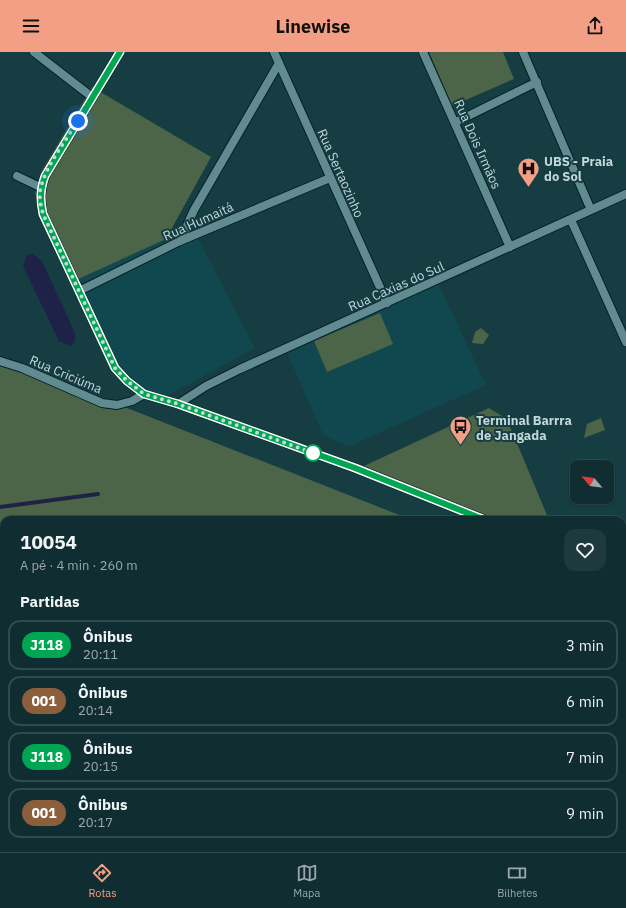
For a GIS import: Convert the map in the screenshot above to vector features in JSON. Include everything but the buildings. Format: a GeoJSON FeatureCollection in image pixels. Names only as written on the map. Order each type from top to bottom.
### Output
{"type":"FeatureCollection","features":[{"type":"Feature","properties":{"kind":"main road"},"geometry":{"type":"LineString","coordinates":[[120,52],[48,170],[40,187],[40,200],[43,214],[115,368],[127,381],[144,394],[178,404],[355,468],[475,516]]}},
{"type":"Feature","properties":{"kind":"street"},"geometry":{"type":"LineString","coordinates":[[34,52],[92,97]]}},
{"type":"Feature","properties":{"kind":"street","name":"Rua Sertaozinho"},"geometry":{"type":"LineString","coordinates":[[274,52],[387,303]]}},
{"type":"Feature","properties":{"kind":"street","name":"Rua Dois Irmãos"},"geometry":{"type":"LineString","coordinates":[[423,52],[456,122],[510,247]]}},
{"type":"Feature","properties":{"kind":"street"},"geometry":{"type":"LineString","coordinates":[[523,52],[591,210]]}},
{"type":"Feature","properties":{"kind":"street"},"geometry":{"type":"LineString","coordinates":[[180,241],[194,210],[279,63]]}},
{"type":"Feature","properties":{"kind":"street"},"geometry":{"type":"LineString","coordinates":[[456,122],[537,82]]}},
{"type":"Feature","properties":{"kind":"street"},"geometry":{"type":"LineString","coordinates":[[16,176],[40,187]]}},
{"type":"Feature","properties":{"kind":"street","name":"Rua Humaitá"},"geometry":{"type":"LineString","coordinates":[[78,291],[180,241],[330,178]]}},
{"type":"Feature","properties":{"kind":"street","name":"Rua Caxias do Sul"},"geometry":{"type":"LineString","coordinates":[[178,404],[206,386],[240,369],[626,194]]}},
{"type":"Feature","properties":{"kind":"street"},"geometry":{"type":"LineString","coordinates":[[571,220],[626,342]]}},
{"type":"Feature","properties":{"kind":"street","name":"Rua Criciúma"},"geometry":{"type":"LineString","coordinates":[[0,361],[22,368],[102,403],[117,405],[132,401],[144,394]]}},
{"type":"Feature","properties":{"kind":"shaded area"},"geometry":{"type":"Polygon","coordinates":[[[192,227],[255,348],[160,400],[116,372],[70,283],[192,227]]]}},
{"type":"Feature","properties":{"kind":"shaded area"},"geometry":{"type":"Polygon","coordinates":[[[33,254],[42,261],[75,333],[75,341],[71,346],[59,341],[23,266],[27,255],[33,254]]]}},
{"type":"Feature","properties":{"kind":"shaded area"},"geometry":{"type":"Polygon","coordinates":[[[438,283],[486,385],[348,447],[323,435],[286,350],[438,283]]]}},
{"type":"Feature","properties":{"kind":"green space"},"geometry":{"type":"Polygon","coordinates":[[[429,52],[503,52],[514,79],[452,106],[429,52]]]}},
{"type":"Feature","properties":{"kind":"green space"},"geometry":{"type":"Polygon","coordinates":[[[92,87],[211,157],[166,239],[70,283],[35,193],[41,172],[92,87]]]}},
{"type":"Feature","properties":{"kind":"green space"},"geometry":{"type":"Polygon","coordinates":[[[380,313],[393,344],[327,372],[314,341],[380,313]]]}},
{"type":"Feature","properties":{"kind":"green space"},"geometry":{"type":"Polygon","coordinates":[[[481,328],[489,335],[483,344],[472,343],[475,332],[481,328]]]}},
{"type":"Feature","properties":{"kind":"green space"},"geometry":{"type":"Polygon","coordinates":[[[0,358],[402,516],[0,516],[0,358]]]}},
{"type":"Feature","properties":{"kind":"green space","name":"Terminal Barrra de Jangada"},"geometry":{"type":"Polygon","coordinates":[[[489,408],[502,416],[511,429],[547,516],[488,516],[364,466],[489,408]]]}},
{"type":"Feature","properties":{"kind":"green space"},"geometry":{"type":"Polygon","coordinates":[[[601,418],[605,430],[584,438],[587,424],[601,418]]]}},
{"type":"Feature","properties":{"kind":"waterway"},"geometry":{"type":"LineString","coordinates":[[0,507],[98,494]]}},
{"type":"Feature","properties":{"kind":"bus line","name":"J118"},"geometry":{"type":"LineString","coordinates":[[120,52],[55,158],[40,187],[40,200],[43,214],[115,368],[127,381],[144,394],[178,404],[355,468],[475,516]]}},
{"type":"Feature","properties":{"kind":"place","name":"UBS - Praia do Sol"},"geometry":{"type":"Point","coordinates":[528,188]}},
{"type":"Feature","properties":{"kind":"place","name":"Terminal Barrra de Jangada"},"geometry":{"type":"Point","coordinates":[461,446]}},
{"type":"Feature","properties":{"kind":"route"},"geometry":{"type":"LineString","coordinates":[[78,121],[45,176],[40,187],[40,200],[43,214],[115,368],[127,381],[144,394],[178,404],[313,453]]}}]}
